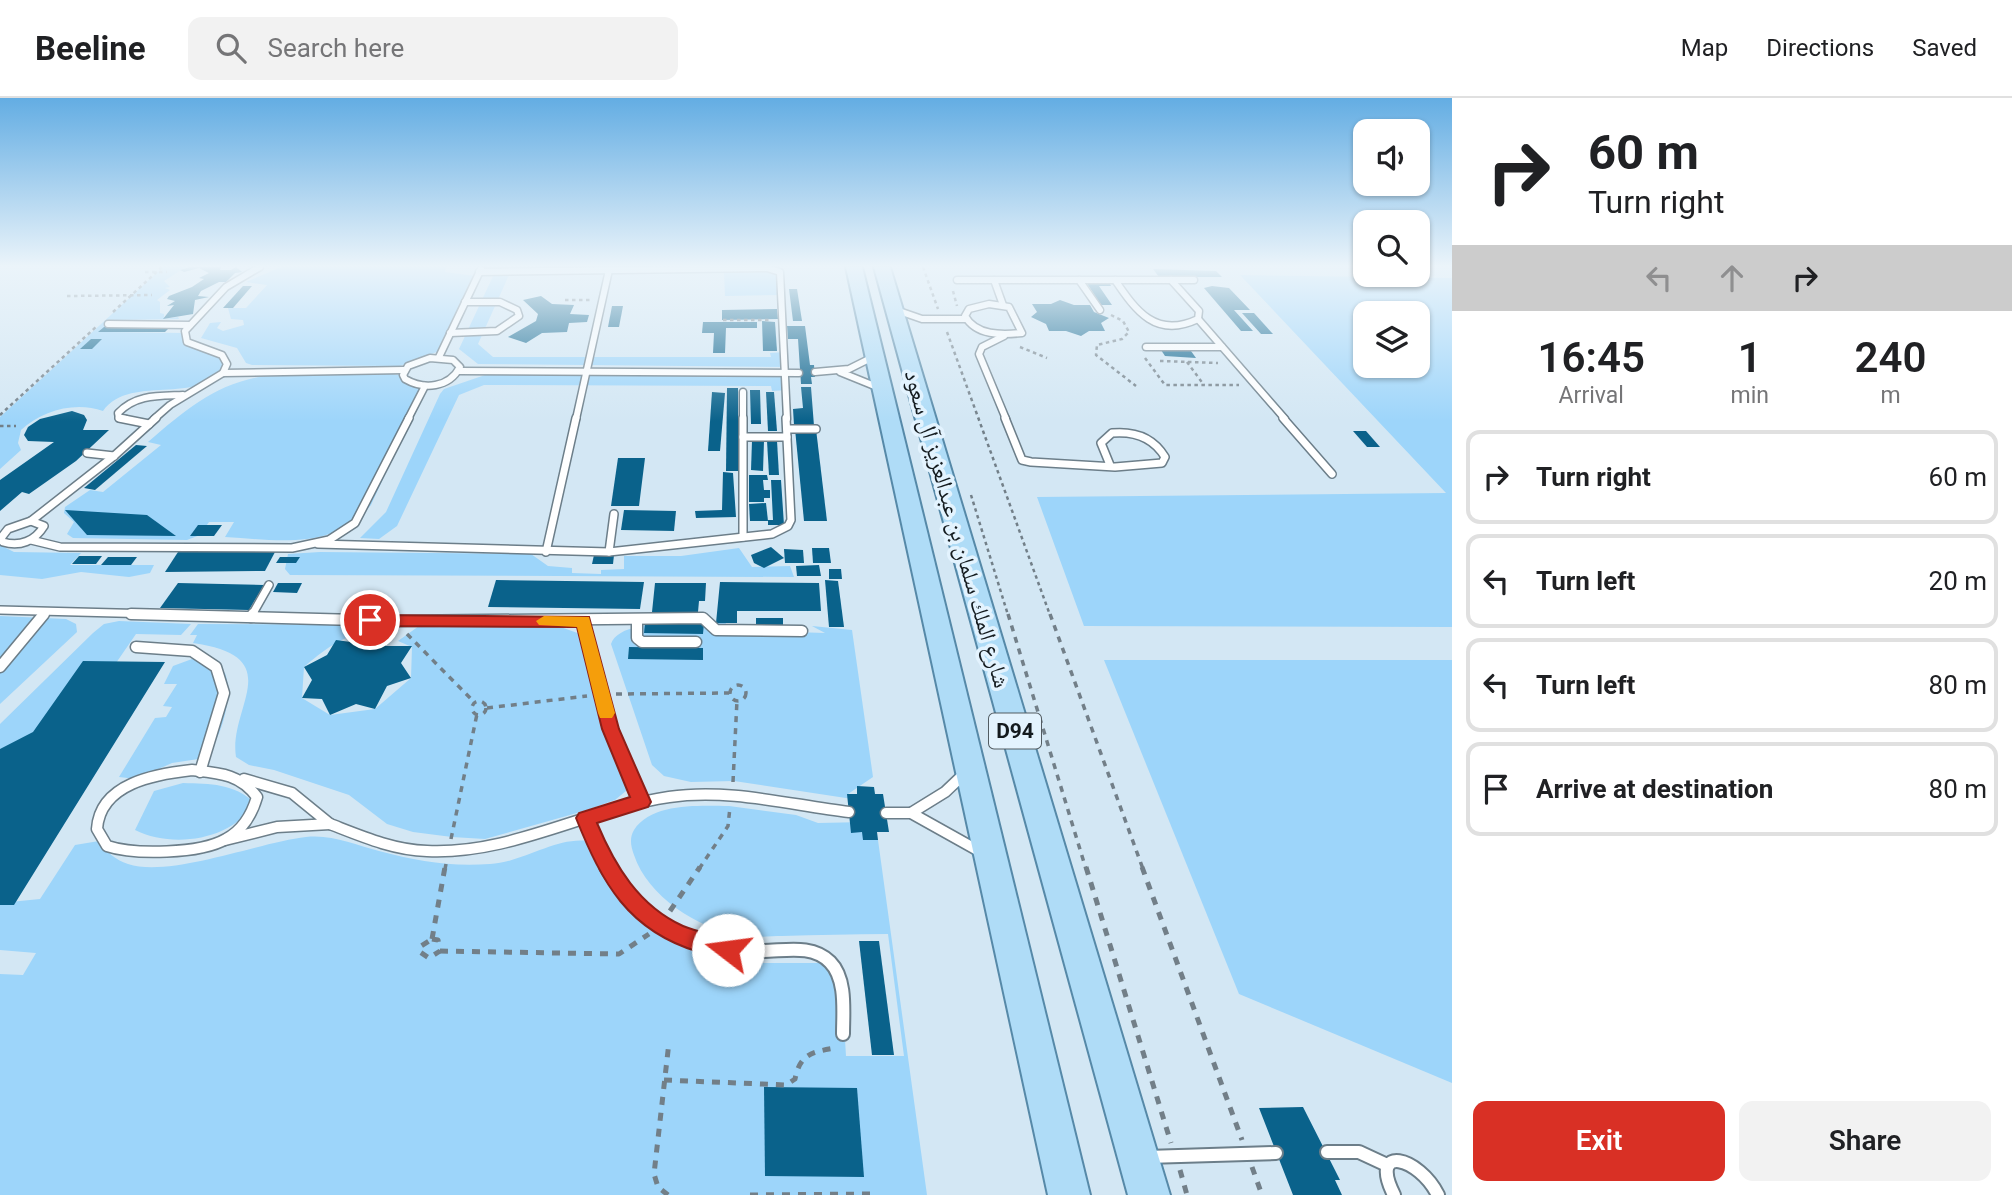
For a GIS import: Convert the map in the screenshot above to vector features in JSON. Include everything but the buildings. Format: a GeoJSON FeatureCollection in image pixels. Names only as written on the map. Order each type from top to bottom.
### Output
{"type":"FeatureCollection","features":[{"type":"Feature","properties":{"kind":"main road","name":"شارع الملك سلمان بن عبدالعزيز آل سعود"},"geometry":{"type":"LineString","coordinates":[[866,318],[1069,1195]]}},
{"type":"Feature","properties":{"kind":"main road","name":"شارع الملك سلمان بن عبدالعزيز آل سعود"},"geometry":{"type":"LineString","coordinates":[[905,319],[926,425],[1149,1195]]}},
{"type":"Feature","properties":{"kind":"main road"},"geometry":{"type":"LineString","coordinates":[[872,345],[875,331],[887,335],[909,412],[926,425]]}},
{"type":"Feature","properties":{"kind":"lane"},"geometry":{"type":"LineString","coordinates":[[196,318],[184,337],[187,342],[222,355],[227,364],[223,373]]}},
{"type":"Feature","properties":{"kind":"lane"},"geometry":{"type":"LineString","coordinates":[[439,357],[457,318]]}},
{"type":"Feature","properties":{"kind":"lane"},"geometry":{"type":"LineString","coordinates":[[450,333],[499,330],[517,318]]}},
{"type":"Feature","properties":{"kind":"lane"},"geometry":{"type":"LineString","coordinates":[[547,552],[598,318]]}},
{"type":"Feature","properties":{"kind":"lane"},"geometry":{"type":"LineString","coordinates":[[905,319],[966,319],[984,332],[1004,336],[1017,335],[1023,330],[1016,318]]}},
{"type":"Feature","properties":{"kind":"lane"},"geometry":{"type":"LineString","coordinates":[[1148,318],[1178,324],[1198,319],[1332,474]]}},
{"type":"Feature","properties":{"kind":"lane"},"geometry":{"type":"LineString","coordinates":[[108,320],[190,325]]}},
{"type":"Feature","properties":{"kind":"lane"},"geometry":{"type":"LineString","coordinates":[[318,544],[342,547],[610,552],[781,531],[792,520],[781,320]]}},
{"type":"Feature","properties":{"kind":"lane"},"geometry":{"type":"LineString","coordinates":[[1004,336],[982,347],[979,354],[1022,460],[1037,464],[1110,466],[1154,466],[1162,463],[1165,457],[1156,444],[1143,436],[1112,433],[1101,443],[1110,466]]}},
{"type":"Feature","properties":{"kind":"lane"},"geometry":{"type":"LineString","coordinates":[[815,372],[838,372],[860,365],[872,345]]}},
{"type":"Feature","properties":{"kind":"lane"},"geometry":{"type":"LineString","coordinates":[[1146,347],[1222,347]]}},
{"type":"Feature","properties":{"kind":"lane"},"geometry":{"type":"LineString","coordinates":[[31,521],[44,526],[31,540],[15,544],[3,542],[1,538],[8,529],[31,521],[114,456],[185,395],[223,373],[404,370],[422,359],[439,357],[453,360],[460,367],[459,371]]}},
{"type":"Feature","properties":{"kind":"lane"},"geometry":{"type":"LineString","coordinates":[[404,370],[403,375],[409,383],[425,386],[443,383],[459,371],[799,373]]}},
{"type":"Feature","properties":{"kind":"lane"},"geometry":{"type":"LineString","coordinates":[[838,372],[883,390]]}},
{"type":"Feature","properties":{"kind":"lane"},"geometry":{"type":"LineString","coordinates":[[31,540],[43,545],[69,547],[292,548],[318,544],[339,535],[355,523],[425,386]]}},
{"type":"Feature","properties":{"kind":"lane"},"geometry":{"type":"LineString","coordinates":[[743,392],[743,537]]}},
{"type":"Feature","properties":{"kind":"lane"},"geometry":{"type":"LineString","coordinates":[[149,424],[126,422],[119,418],[118,413],[123,407],[144,398],[185,395]]}},
{"type":"Feature","properties":{"kind":"lane"},"geometry":{"type":"LineString","coordinates":[[743,437],[816,429]]}},
{"type":"Feature","properties":{"kind":"lane"},"geometry":{"type":"LineString","coordinates":[[87,453],[114,456]]}},
{"type":"Feature","properties":{"kind":"lane"},"geometry":{"type":"LineString","coordinates":[[610,552],[614,514]]}},
{"type":"Feature","properties":{"kind":"lane"},"geometry":{"type":"LineString","coordinates":[[251,617],[269,585]]}},
{"type":"Feature","properties":{"kind":"lane"},"geometry":{"type":"LineString","coordinates":[[0,610],[394,621],[703,618],[716,630],[802,631]]}},
{"type":"Feature","properties":{"kind":"lane"},"geometry":{"type":"LineString","coordinates":[[0,667],[45,612]]}},
{"type":"Feature","properties":{"kind":"lane"},"geometry":{"type":"LineString","coordinates":[[637,620],[636,638],[642,642],[696,642]]}},
{"type":"Feature","properties":{"kind":"lane"},"geometry":{"type":"LineString","coordinates":[[583,621],[610,729],[641,802]]}},
{"type":"Feature","properties":{"kind":"lane"},"geometry":{"type":"LineString","coordinates":[[136,647],[192,651],[216,667],[224,693],[200,772]]}},
{"type":"Feature","properties":{"kind":"lane"},"geometry":{"type":"LineString","coordinates":[[911,813],[945,793],[971,767]]}},
{"type":"Feature","properties":{"kind":"lane"},"geometry":{"type":"LineString","coordinates":[[330,824],[279,826],[178,850],[141,853],[114,849],[98,837],[98,817],[114,795],[126,785],[153,773],[200,772],[285,788],[303,797],[330,824],[383,846],[409,851],[448,853],[492,847],[641,802],[702,794],[849,812]]}},
{"type":"Feature","properties":{"kind":"lane"},"geometry":{"type":"LineString","coordinates":[[225,839],[239,830],[257,806],[258,794],[253,785],[244,779]]}},
{"type":"Feature","properties":{"kind":"lane"},"geometry":{"type":"LineString","coordinates":[[886,813],[911,813],[952,833],[992,860]]}},
{"type":"Feature","properties":{"kind":"lane"},"geometry":{"type":"LineString","coordinates":[[586,818],[614,880],[635,904],[661,925],[681,936],[716,947],[752,952],[803,950],[819,953],[832,964],[840,980],[843,1034]]}},
{"type":"Feature","properties":{"kind":"lane"},"geometry":{"type":"LineString","coordinates":[[1327,1152],[1359,1152],[1387,1165]]}},
{"type":"Feature","properties":{"kind":"lane"},"geometry":{"type":"LineString","coordinates":[[1138,1157],[1276,1153]]}},
{"type":"Feature","properties":{"kind":"lane"},"geometry":{"type":"LineString","coordinates":[[1394,1195],[1385,1175],[1387,1165],[1394,1160],[1415,1164],[1426,1173],[1438,1195]]}},
{"type":"Feature","properties":{"kind":"path"},"geometry":{"type":"LineString","coordinates":[[1117,318],[1123,321],[1129,331],[1122,339],[1097,345],[1096,355],[1136,386]]}},
{"type":"Feature","properties":{"kind":"path"},"geometry":{"type":"LineString","coordinates":[[942,319],[1262,1195]]}},
{"type":"Feature","properties":{"kind":"path"},"geometry":{"type":"LineString","coordinates":[[723,320],[781,320]]}},
{"type":"Feature","properties":{"kind":"path"},"geometry":{"type":"LineString","coordinates":[[0,415],[100,324]]}},
{"type":"Feature","properties":{"kind":"path"},"geometry":{"type":"LineString","coordinates":[[1017,335],[1020,347],[1046,358]]}},
{"type":"Feature","properties":{"kind":"path"},"geometry":{"type":"LineString","coordinates":[[1146,347],[1140,350],[1165,385],[1255,385]]}},
{"type":"Feature","properties":{"kind":"path"},"geometry":{"type":"LineString","coordinates":[[1147,361],[1236,363]]}},
{"type":"Feature","properties":{"kind":"path"},"geometry":{"type":"LineString","coordinates":[[1187,362],[1203,385]]}},
{"type":"Feature","properties":{"kind":"path"},"geometry":{"type":"LineString","coordinates":[[0,426],[16,426]]}},
{"type":"Feature","properties":{"kind":"path"},"geometry":{"type":"LineString","coordinates":[[970,493],[1187,1195]]}},
{"type":"Feature","properties":{"kind":"path"},"geometry":{"type":"LineString","coordinates":[[394,621],[475,703],[486,704],[485,711],[477,714]]}},
{"type":"Feature","properties":{"kind":"path"},"geometry":{"type":"LineString","coordinates":[[738,686],[747,694],[737,700],[729,693],[738,686]]}},
{"type":"Feature","properties":{"kind":"path"},"geometry":{"type":"LineString","coordinates":[[475,703],[471,710],[477,714]]}},
{"type":"Feature","properties":{"kind":"path"},"geometry":{"type":"LineString","coordinates":[[432,939],[477,714]]}},
{"type":"Feature","properties":{"kind":"path"},"geometry":{"type":"LineString","coordinates":[[664,1080],[786,1085],[795,1079],[798,1065],[808,1053],[822,1048],[844,1048],[843,1034]]}},
{"type":"Feature","properties":{"kind":"path"},"geometry":{"type":"LineString","coordinates":[[668,1042],[654,1174],[655,1184],[661,1192],[668,1195]]}},
{"type":"Feature","properties":{"kind":"path"},"geometry":{"type":"LineString","coordinates":[[750,1195],[872,1194]]}},
{"type":"Feature","properties":{"kind":"shaded area"},"geometry":{"type":"Polygon","coordinates":[[[107,318],[179,318],[179,319],[117,320],[106,332],[186,333],[184,341],[188,344],[227,359],[217,375],[204,383],[187,388],[132,393],[116,399],[103,411],[71,407],[39,417],[21,430],[18,443],[21,450],[0,469],[0,417],[107,318]]]}},
{"type":"Feature","properties":{"kind":"shaded area"},"geometry":{"type":"Polygon","coordinates":[[[457,318],[442,350],[400,366],[252,365],[246,363],[237,348],[201,338],[210,323],[221,322],[217,328],[223,331],[244,325],[243,320],[231,319],[457,318]]]}},
{"type":"Feature","properties":{"kind":"shaded area"},"geometry":{"type":"Polygon","coordinates":[[[473,318],[490,318],[478,344],[493,357],[771,357],[770,353],[786,352],[788,367],[478,364],[459,349],[473,318]]]}},
{"type":"Feature","properties":{"kind":"shaded area"},"geometry":{"type":"Polygon","coordinates":[[[1281,318],[1353,318],[1353,378],[1430,378],[1430,318],[1452,318],[1452,627],[1084,626],[1037,497],[1446,493],[1281,318]]]}},
{"type":"Feature","properties":{"kind":"shaded area"},"geometry":{"type":"Polygon","coordinates":[[[280,374],[392,374],[407,376],[406,380],[420,387],[422,394],[371,505],[356,520],[340,530],[322,536],[284,540],[225,537],[234,522],[209,522],[200,535],[187,540],[73,538],[67,534],[74,522],[64,513],[65,507],[90,490],[103,492],[161,445],[148,442],[178,416],[224,388],[259,377],[280,374]]]}},
{"type":"Feature","properties":{"kind":"shaded area"},"geometry":{"type":"Polygon","coordinates":[[[488,374],[788,377],[788,390],[772,391],[771,386],[484,385],[459,395],[397,526],[379,539],[360,538],[386,512],[440,394],[444,389],[488,374]]]}},
{"type":"Feature","properties":{"kind":"shaded area"},"geometry":{"type":"Polygon","coordinates":[[[0,545],[14,552],[81,553],[70,565],[154,565],[150,573],[129,577],[81,572],[42,579],[0,575],[0,545]]]}},
{"type":"Feature","properties":{"kind":"shaded area"},"geometry":{"type":"Polygon","coordinates":[[[739,548],[752,567],[790,566],[794,577],[290,575],[285,569],[288,554],[320,552],[531,554],[548,566],[572,568],[572,573],[601,574],[601,570],[624,569],[624,556],[681,556],[739,548]]]}},
{"type":"Feature","properties":{"kind":"shaded area"},"geometry":{"type":"Polygon","coordinates":[[[0,616],[66,619],[76,624],[77,632],[0,704],[0,616]]]}},
{"type":"Feature","properties":{"kind":"shaded area"},"geometry":{"type":"Polygon","coordinates":[[[119,621],[191,624],[181,635],[136,634],[116,663],[0,762],[0,724],[93,633],[104,624],[119,621]]]}},
{"type":"Feature","properties":{"kind":"shaded area"},"geometry":{"type":"Polygon","coordinates":[[[726,623],[725,630],[825,633],[812,626],[852,630],[873,777],[848,794],[859,800],[734,781],[691,782],[664,776],[652,765],[611,644],[617,635],[644,625],[726,623]]]}},
{"type":"Feature","properties":{"kind":"shaded area"},"geometry":{"type":"Polygon","coordinates":[[[198,624],[403,625],[387,638],[364,634],[342,640],[304,667],[302,698],[330,715],[375,709],[411,678],[412,647],[398,641],[419,626],[552,624],[586,636],[632,786],[615,800],[485,839],[413,832],[387,824],[349,795],[274,770],[249,765],[236,757],[236,738],[248,686],[247,672],[240,660],[222,650],[193,643],[197,635],[190,635],[198,624]]]}},
{"type":"Feature","properties":{"kind":"shaded area"},"geometry":{"type":"Polygon","coordinates":[[[192,659],[225,673],[227,682],[227,705],[221,729],[211,750],[205,758],[172,763],[136,779],[119,777],[155,718],[166,717],[172,707],[163,706],[177,684],[164,684],[173,666],[192,659]]]}},
{"type":"Feature","properties":{"kind":"shaded area"},"geometry":{"type":"Polygon","coordinates":[[[1104,660],[1452,660],[1452,1083],[1239,994],[1104,660]]]}},
{"type":"Feature","properties":{"kind":"shaded area"},"geometry":{"type":"Polygon","coordinates":[[[183,783],[230,788],[255,803],[245,816],[232,825],[201,838],[167,839],[135,830],[154,791],[183,783]]]}},
{"type":"Feature","properties":{"kind":"shaded area"},"geometry":{"type":"Polygon","coordinates":[[[729,806],[796,815],[818,823],[866,822],[863,840],[878,840],[927,1195],[0,1195],[0,974],[23,975],[36,953],[0,950],[0,903],[40,899],[75,845],[99,841],[119,860],[146,867],[191,863],[287,840],[316,836],[407,858],[461,865],[503,862],[567,842],[592,842],[655,924],[703,953],[746,963],[822,963],[832,967],[842,990],[846,1056],[904,1056],[888,934],[739,936],[723,932],[691,917],[662,897],[650,884],[631,846],[632,833],[642,821],[665,810],[729,806]]]}},
{"type":"Feature","properties":{"kind":"slow traffic"},"geometry":{"type":"LineString","coordinates":[[544,621],[583,621],[606,713]]}},
{"type":"Feature","properties":{"kind":"route"},"geometry":{"type":"LineString","coordinates":[[370,620],[583,621],[610,729],[628,777],[641,802],[586,818],[604,862],[614,880],[642,912],[681,936],[728,950]]}}]}
